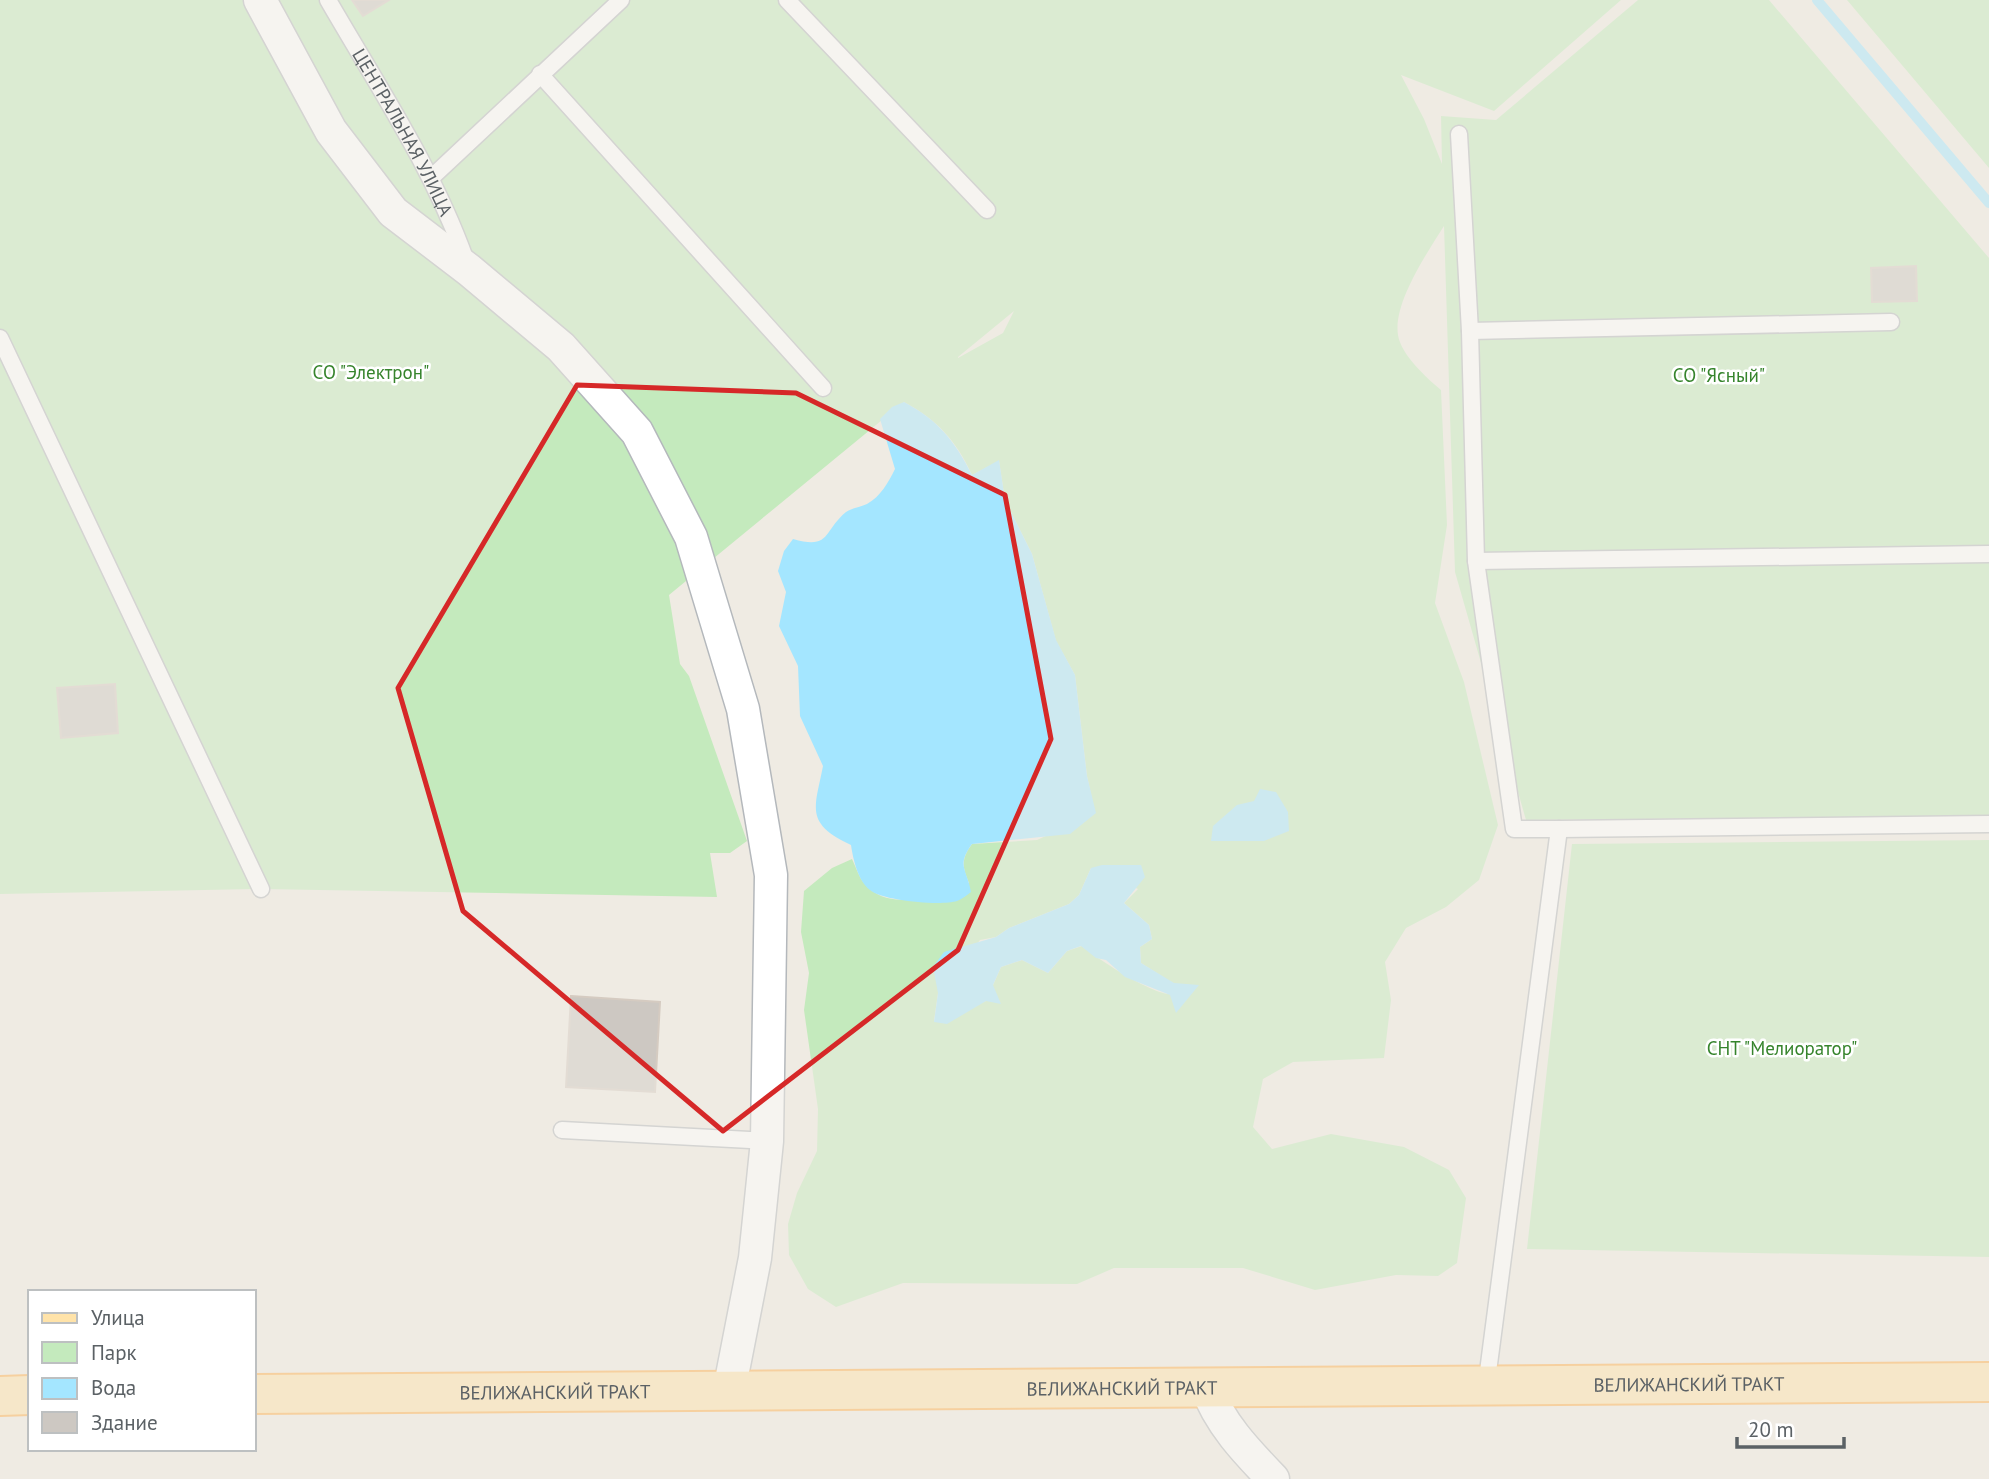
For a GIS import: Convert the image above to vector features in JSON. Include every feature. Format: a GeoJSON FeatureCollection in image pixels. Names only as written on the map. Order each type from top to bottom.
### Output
{"type":"FeatureCollection","features":[{"type":"Feature","properties":{"kind":"main road","name":"ВЕЛИЖАНСКИЙ ТРАКТ"},"geometry":{"type":"LineString","coordinates":[[256,1394],[1989,1382]]}},
{"type":"Feature","properties":{"kind":"main road"},"geometry":{"type":"LineString","coordinates":[[0,1396],[28,1395]]}},
{"type":"Feature","properties":{"kind":"street"},"geometry":{"type":"LineString","coordinates":[[260,0],[331,131],[393,212],[469,270],[561,347],[637,432],[691,537],[743,709],[771,875],[767,1141],[755,1258],[729,1391]]}},
{"type":"Feature","properties":{"kind":"street"},"geometry":{"type":"LineString","coordinates":[[1206,1386],[1213,1405],[1241,1446],[1273,1479]]}},
{"type":"Feature","properties":{"kind":"lane","name":"ЦЕНТРАЛЬНАЯ УЛИЦА"},"geometry":{"type":"LineString","coordinates":[[328,0],[430,178],[449,215],[469,270]]}},
{"type":"Feature","properties":{"kind":"lane"},"geometry":{"type":"LineString","coordinates":[[430,178],[621,0]]}},
{"type":"Feature","properties":{"kind":"lane"},"geometry":{"type":"LineString","coordinates":[[787,0],[988,210]]}},
{"type":"Feature","properties":{"kind":"lane"},"geometry":{"type":"LineString","coordinates":[[540,74],[823,388]]}},
{"type":"Feature","properties":{"kind":"lane"},"geometry":{"type":"LineString","coordinates":[[1459,134],[1471,331],[1476,561],[1514,829],[1989,824]]}},
{"type":"Feature","properties":{"kind":"lane"},"geometry":{"type":"LineString","coordinates":[[1471,331],[1891,322]]}},
{"type":"Feature","properties":{"kind":"lane"},"geometry":{"type":"LineString","coordinates":[[0,338],[261,889]]}},
{"type":"Feature","properties":{"kind":"lane"},"geometry":{"type":"LineString","coordinates":[[1476,561],[1989,554]]}},
{"type":"Feature","properties":{"kind":"lane"},"geometry":{"type":"LineString","coordinates":[[1486,1387],[1559,829]]}},
{"type":"Feature","properties":{"kind":"lane"},"geometry":{"type":"LineString","coordinates":[[562,1130],[767,1141]]}},
{"type":"Feature","properties":{"kind":"highlighted area"},"geometry":{"type":"Polygon","coordinates":[[[577,385],[796,393],[1005,495],[1051,739],[958,950],[723,1131],[463,911],[398,688],[577,385]]]}},
{"type":"Feature","properties":{"kind":"green space"},"geometry":{"type":"Polygon","coordinates":[[[0,0],[1621,0],[1494,111],[1401,75],[1424,119],[1442,164],[1441,116],[1496,120],[1638,0],[1769,0],[1989,258],[1989,816],[1526,820],[1455,572],[1444,226],[1421,264],[1401,308],[1398,335],[1409,358],[1441,390],[1447,525],[1435,603],[1464,682],[1498,825],[1479,880],[1446,907],[1406,928],[1385,962],[1391,1000],[1384,1058],[1293,1062],[1263,1079],[1253,1127],[1272,1149],[1331,1134],[1404,1147],[1449,1170],[1466,1198],[1457,1263],[1438,1276],[1396,1275],[1315,1290],[1243,1268],[1114,1268],[1077,1284],[903,1283],[836,1307],[808,1289],[789,1255],[788,1224],[797,1193],[817,1151],[818,1109],[804,1010],[809,973],[801,932],[804,891],[832,868],[852,859],[863,882],[876,893],[901,900],[929,895],[969,883],[964,863],[972,844],[1037,840],[1095,813],[1087,776],[1075,675],[1056,641],[1032,554],[1005,500],[999,461],[972,475],[959,451],[944,432],[904,402],[669,595],[680,664],[689,676],[747,841],[730,853],[710,853],[717,897],[261,889],[0,894],[0,0]],[[1014,311],[958,357],[958,358],[1003,333],[1014,311]],[[1091,868],[1079,895],[1069,904],[1009,928],[996,937],[980,940],[938,993],[934,1021],[986,1001],[1001,967],[1022,960],[1048,973],[1067,951],[1082,946],[1099,959],[1152,989],[1172,994],[1198,986],[1174,984],[1141,963],[1140,947],[1152,939],[1149,925],[1124,903],[1138,889],[1091,868]]]}},
{"type":"Feature","properties":{"kind":"green space"},"geometry":{"type":"Polygon","coordinates":[[[1847,0],[1989,0],[1989,168],[1847,0]]]}},
{"type":"Feature","properties":{"kind":"green space","name":"СНТ \"Мелиоратор\""},"geometry":{"type":"Polygon","coordinates":[[[1989,840],[1989,1257],[1527,1249],[1572,844],[1989,840]]]}},
{"type":"Feature","properties":{"kind":"water"},"geometry":{"type":"Polygon","coordinates":[[[904,402],[936,424],[959,452],[972,475],[999,460],[1005,500],[1032,554],[1056,640],[1075,675],[1087,776],[1096,813],[1070,834],[972,844],[964,863],[971,892],[959,900],[949,902],[899,900],[870,890],[859,875],[851,845],[836,837],[819,821],[816,804],[823,766],[800,716],[798,666],[779,626],[786,592],[778,571],[784,551],[793,539],[814,542],[825,537],[846,512],[867,504],[880,493],[895,469],[880,419],[892,407],[904,402]]]}},
{"type":"Feature","properties":{"kind":"water"},"geometry":{"type":"Polygon","coordinates":[[[1260,789],[1276,792],[1288,812],[1289,831],[1264,841],[1211,841],[1213,826],[1237,805],[1254,801],[1260,789]]]}},
{"type":"Feature","properties":{"kind":"water"},"geometry":{"type":"Polygon","coordinates":[[[1102,865],[1141,865],[1145,877],[1124,903],[1149,925],[1152,939],[1140,947],[1141,963],[1174,983],[1199,985],[1176,1013],[1170,995],[1125,977],[1106,960],[1096,958],[1081,946],[1067,951],[1048,973],[1022,960],[1001,967],[993,985],[1001,1004],[986,1001],[947,1024],[934,1022],[938,993],[933,967],[944,952],[996,937],[1009,928],[1069,904],[1079,895],[1091,868],[1102,865]]]}},
{"type":"Feature","properties":{"kind":"building"},"geometry":{"type":"Polygon","coordinates":[[[352,0],[389,0],[363,16],[352,0]]]}},
{"type":"Feature","properties":{"kind":"building"},"geometry":{"type":"Polygon","coordinates":[[[1916,266],[1917,301],[1872,302],[1871,268],[1916,266]]]}},
{"type":"Feature","properties":{"kind":"building"},"geometry":{"type":"Polygon","coordinates":[[[115,684],[118,733],[61,738],[57,688],[115,684]]]}},
{"type":"Feature","properties":{"kind":"building"},"geometry":{"type":"Polygon","coordinates":[[[571,996],[660,1002],[655,1092],[566,1087],[571,996]]]}},
{"type":"Feature","properties":{"kind":"waterway"},"geometry":{"type":"LineString","coordinates":[[1817,0],[1989,203]]}},
{"type":"Feature","properties":{"kind":"park label","name":"СО \"Электрон\""},"geometry":{"type":"Point","coordinates":[371,372]}},
{"type":"Feature","properties":{"kind":"park label","name":"СО \"Ясный\""},"geometry":{"type":"Point","coordinates":[1719,375]}}]}
